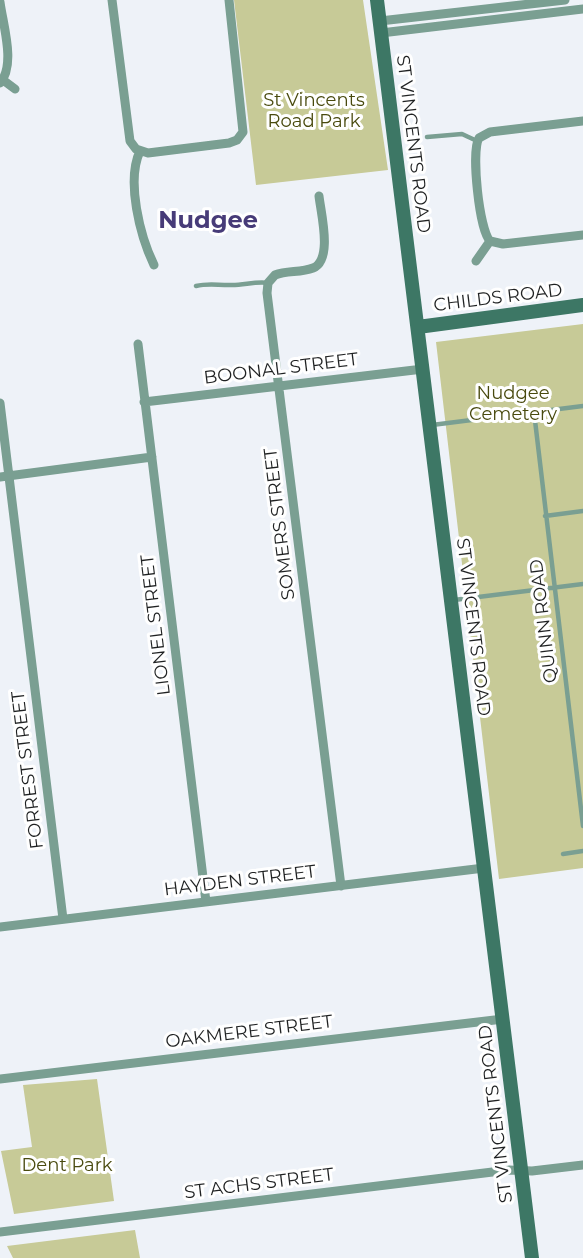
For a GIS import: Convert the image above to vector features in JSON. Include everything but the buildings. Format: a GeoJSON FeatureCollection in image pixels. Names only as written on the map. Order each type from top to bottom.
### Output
{"type":"FeatureCollection","features":[{"type":"Feature","properties":{"kind":"main road","name":"ST VINCENTS ROAD"},"geometry":{"type":"LineString","coordinates":[[377,0],[532,1258]]}},
{"type":"Feature","properties":{"kind":"main road","name":"CHILDS ROAD"},"geometry":{"type":"LineString","coordinates":[[418,327],[583,305]]}},
{"type":"Feature","properties":{"kind":"street"},"geometry":{"type":"LineString","coordinates":[[112,0],[129,136],[132,145],[140,151],[152,153],[229,143],[240,136],[244,123],[229,0]]}},
{"type":"Feature","properties":{"kind":"street"},"geometry":{"type":"LineString","coordinates":[[380,27],[533,2],[565,0]]}},
{"type":"Feature","properties":{"kind":"street"},"geometry":{"type":"LineString","coordinates":[[0,2],[7,65],[1,82],[15,89]]}},
{"type":"Feature","properties":{"kind":"street"},"geometry":{"type":"LineString","coordinates":[[533,2],[534,15]]}},
{"type":"Feature","properties":{"kind":"street"},"geometry":{"type":"LineString","coordinates":[[380,27],[583,9]]}},
{"type":"Feature","properties":{"kind":"street"},"geometry":{"type":"LineString","coordinates":[[583,121],[490,132],[477,141],[474,153],[483,228],[490,241],[503,244],[583,235]]}},
{"type":"Feature","properties":{"kind":"street"},"geometry":{"type":"LineString","coordinates":[[140,151],[134,172],[140,227],[154,265]]}},
{"type":"Feature","properties":{"kind":"street"},"geometry":{"type":"LineString","coordinates":[[268,283],[279,273],[308,269],[321,262],[325,248],[319,196]]}},
{"type":"Feature","properties":{"kind":"street"},"geometry":{"type":"LineString","coordinates":[[476,261],[490,241]]}},
{"type":"Feature","properties":{"kind":"street","name":"SOMERS STREET"},"geometry":{"type":"LineString","coordinates":[[268,283],[267,293],[341,886]]}},
{"type":"Feature","properties":{"kind":"street","name":"LIONEL STREET"},"geometry":{"type":"LineString","coordinates":[[138,344],[206,902]]}},
{"type":"Feature","properties":{"kind":"street","name":"BOONAL STREET"},"geometry":{"type":"LineString","coordinates":[[144,402],[423,369]]}},
{"type":"Feature","properties":{"kind":"street","name":"FORREST STREET"},"geometry":{"type":"LineString","coordinates":[[0,404],[4,476],[63,919]]}},
{"type":"Feature","properties":{"kind":"street"},"geometry":{"type":"LineString","coordinates":[[4,476],[152,457]]}},
{"type":"Feature","properties":{"kind":"street","name":"HAYDEN STREET"},"geometry":{"type":"LineString","coordinates":[[0,927],[484,868]]}},
{"type":"Feature","properties":{"kind":"street","name":"OAKMERE STREET"},"geometry":{"type":"LineString","coordinates":[[0,1079],[503,1019]]}},
{"type":"Feature","properties":{"kind":"street","name":"ST ACHS STREET"},"geometry":{"type":"LineString","coordinates":[[0,1232],[521,1170],[583,1165]]}},
{"type":"Feature","properties":{"kind":"lane"},"geometry":{"type":"LineString","coordinates":[[427,137],[462,134],[477,141]]}},
{"type":"Feature","properties":{"kind":"lane"},"geometry":{"type":"LineString","coordinates":[[196,286],[207,282],[231,285],[248,282],[268,283]]}},
{"type":"Feature","properties":{"kind":"lane"},"geometry":{"type":"LineString","coordinates":[[430,426],[583,406]]}},
{"type":"Feature","properties":{"kind":"lane","name":"QUINN ROAD"},"geometry":{"type":"LineString","coordinates":[[534,412],[553,588],[583,826]]}},
{"type":"Feature","properties":{"kind":"lane"},"geometry":{"type":"LineString","coordinates":[[545,516],[583,511]]}},
{"type":"Feature","properties":{"kind":"lane"},"geometry":{"type":"LineString","coordinates":[[451,601],[583,584]]}},
{"type":"Feature","properties":{"kind":"lane"},"geometry":{"type":"LineString","coordinates":[[563,854],[583,851]]}},
{"type":"Feature","properties":{"kind":"green space","name":"St Vincents Road Park"},"geometry":{"type":"Polygon","coordinates":[[[234,0],[363,0],[388,170],[256,185],[234,0]]]}},
{"type":"Feature","properties":{"kind":"green space","name":"Nudgee Cemetery"},"geometry":{"type":"Polygon","coordinates":[[[583,324],[583,868],[499,879],[436,342],[583,324]]]}},
{"type":"Feature","properties":{"kind":"green space","name":"Dent Park"},"geometry":{"type":"Polygon","coordinates":[[[97,1079],[114,1201],[14,1214],[1,1151],[32,1147],[23,1085],[97,1079]]]}},
{"type":"Feature","properties":{"kind":"green space"},"geometry":{"type":"Polygon","coordinates":[[[135,1230],[140,1258],[13,1258],[7,1246],[135,1230]]]}},
{"type":"Feature","properties":{"kind":"district","name":"Nudgee"},"geometry":{"type":"Point","coordinates":[208,221]}}]}
